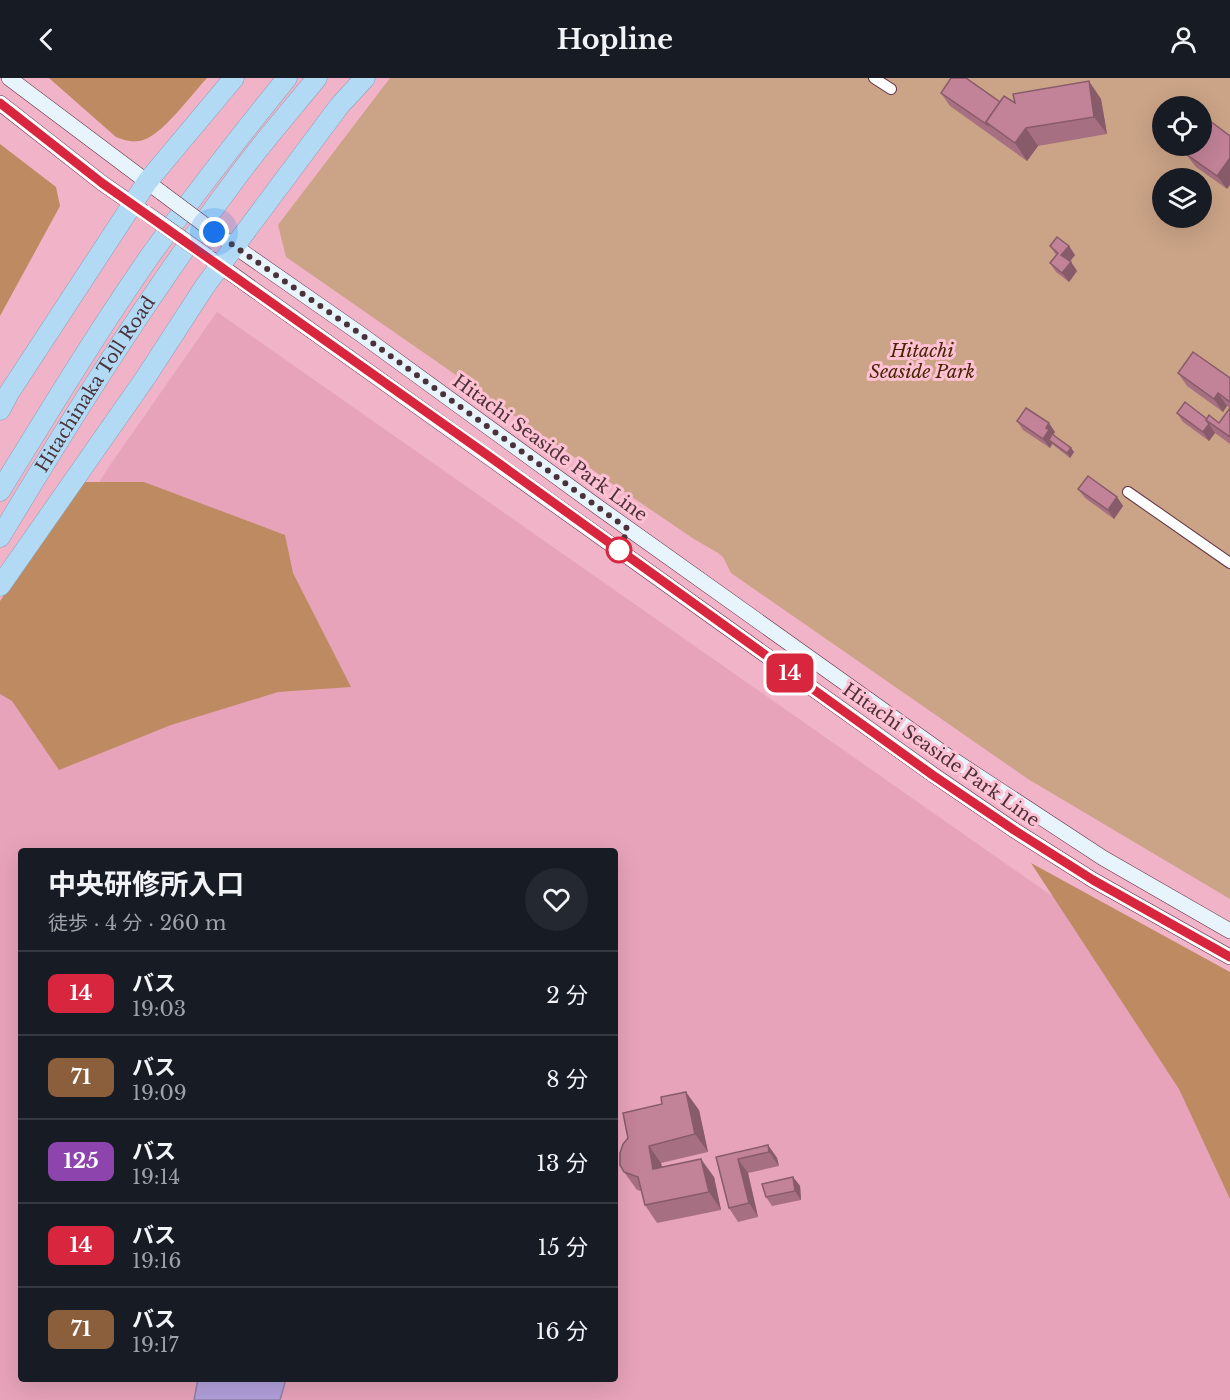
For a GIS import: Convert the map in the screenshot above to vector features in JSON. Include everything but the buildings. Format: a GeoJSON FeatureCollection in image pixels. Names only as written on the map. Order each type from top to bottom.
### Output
{"type":"FeatureCollection","features":[{"type":"Feature","properties":{"kind":"highway"},"geometry":{"type":"LineString","coordinates":[[0,410],[15,383],[234,78]]}},
{"type":"Feature","properties":{"kind":"highway","name":"Hitachinaka Toll Road"},"geometry":{"type":"LineString","coordinates":[[0,491],[101,329],[220,161],[287,78]]}},
{"type":"Feature","properties":{"kind":"highway","name":"Hitachinaka Toll Road"},"geometry":{"type":"LineString","coordinates":[[0,537],[88,392],[138,316],[238,176],[317,78]]}},
{"type":"Feature","properties":{"kind":"highway"},"geometry":{"type":"LineString","coordinates":[[0,586],[146,377],[228,241],[365,78]]}},
{"type":"Feature","properties":{"kind":"main road","name":"Hitachi Seaside Park Line"},"geometry":{"type":"LineString","coordinates":[[9,78],[228,241],[946,755],[1103,858],[1230,931]]}},
{"type":"Feature","properties":{"kind":"main road","name":"Hitachi Seaside Park Line"},"geometry":{"type":"LineString","coordinates":[[0,103],[139,209],[934,776],[1093,880],[1230,957]]}},
{"type":"Feature","properties":{"kind":"street"},"geometry":{"type":"LineString","coordinates":[[874,78],[891,89]]}},
{"type":"Feature","properties":{"kind":"street"},"geometry":{"type":"LineString","coordinates":[[1128,492],[1230,563]]}},
{"type":"Feature","properties":{"kind":"shaded area"},"geometry":{"type":"Polygon","coordinates":[[[49,78],[207,78],[151,137],[133,141],[116,137],[49,78]]]}},
{"type":"Feature","properties":{"kind":"shaded area"},"geometry":{"type":"Polygon","coordinates":[[[0,144],[56,187],[60,206],[0,316],[0,144]]]}},
{"type":"Feature","properties":{"kind":"shaded area"},"geometry":{"type":"Polygon","coordinates":[[[217,312],[1218,1012],[1230,1017],[1230,1400],[0,1400],[0,640],[108,468],[217,312]]]}},
{"type":"Feature","properties":{"kind":"shaded area"},"geometry":{"type":"Polygon","coordinates":[[[84,482],[144,482],[285,535],[293,573],[351,687],[278,692],[171,725],[59,770],[12,701],[0,694],[0,601],[84,482]]]}},
{"type":"Feature","properties":{"kind":"shaded area"},"geometry":{"type":"Polygon","coordinates":[[[1031,863],[1230,972],[1230,1199],[1179,1089],[1031,863]]]}},
{"type":"Feature","properties":{"kind":"shaded area"},"geometry":{"type":"Polygon","coordinates":[[[197,1382],[285,1382],[280,1400],[194,1400],[197,1382]]]}},
{"type":"Feature","properties":{"kind":"green space","name":"Hitachi Seaside Park"},"geometry":{"type":"Polygon","coordinates":[[[390,78],[1230,78],[1230,899],[1028,779],[731,573],[723,557],[718,553],[610,482],[286,257],[278,225],[390,78]]]}},
{"type":"Feature","properties":{"kind":"bus line","name":"14"},"geometry":{"type":"LineString","coordinates":[[0,103],[102,183],[483,452],[934,776],[1093,880],[1230,957]]}},
{"type":"Feature","properties":{"kind":"route"},"geometry":{"type":"LineString","coordinates":[[214,232],[359,333],[628,529],[619,550]]}}]}
